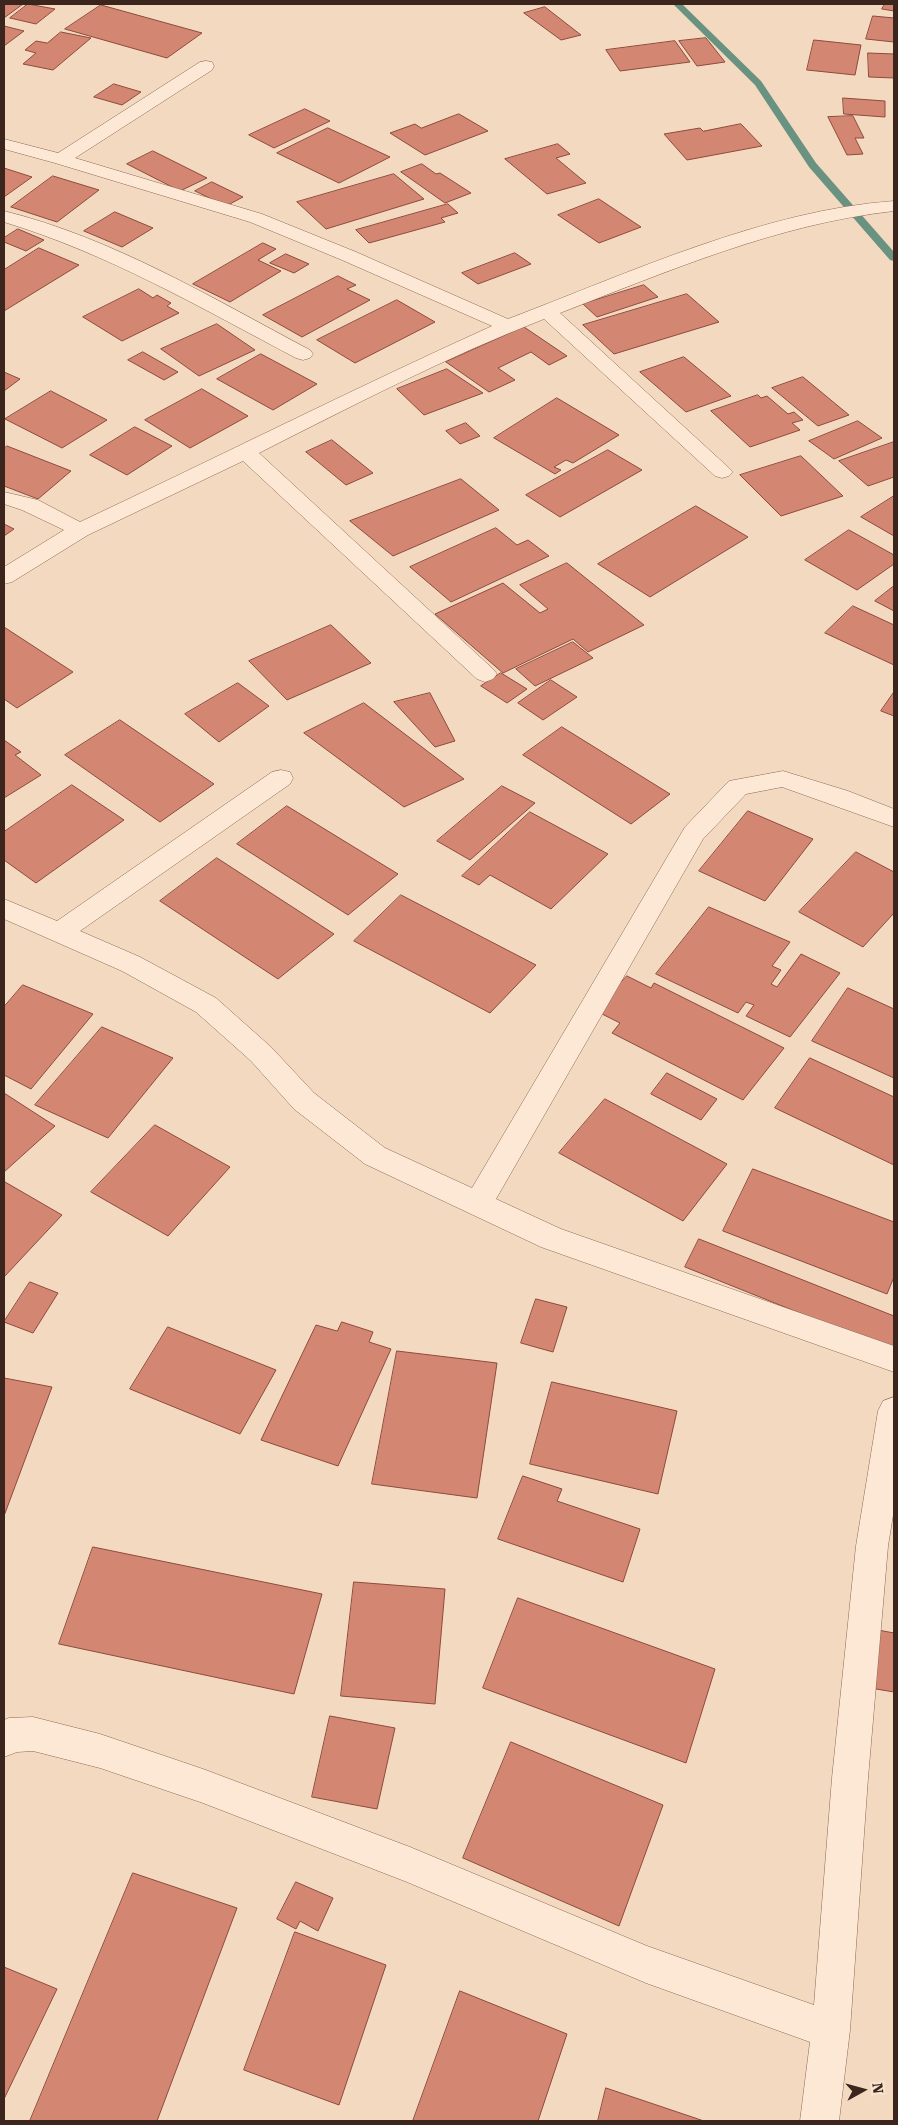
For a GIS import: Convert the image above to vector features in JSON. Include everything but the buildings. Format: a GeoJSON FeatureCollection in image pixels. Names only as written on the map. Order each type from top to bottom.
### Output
{"type":"FeatureCollection","features":[{"type":"Feature","properties":{"kind":"street"},"geometry":{"type":"LineString","coordinates":[[61,159],[206,66]]}},
{"type":"Feature","properties":{"kind":"street"},"geometry":{"type":"LineString","coordinates":[[4,144],[61,159],[256,218],[349,256],[508,326]]}},
{"type":"Feature","properties":{"kind":"street"},"geometry":{"type":"LineString","coordinates":[[4,577],[80,530],[246,451],[366,391],[508,326],[726,243],[801,222],[862,209],[894,206]]}},
{"type":"Feature","properties":{"kind":"street"},"geometry":{"type":"LineString","coordinates":[[4,216],[60,233],[151,274],[303,354]]}},
{"type":"Feature","properties":{"kind":"street"},"geometry":{"type":"LineString","coordinates":[[547,312],[722,472]]}},
{"type":"Feature","properties":{"kind":"street"},"geometry":{"type":"LineString","coordinates":[[246,451],[485,674]]}},
{"type":"Feature","properties":{"kind":"street"},"geometry":{"type":"LineString","coordinates":[[4,498],[30,505],[80,530]]}},
{"type":"Feature","properties":{"kind":"street"},"geometry":{"type":"LineString","coordinates":[[59,932],[281,778]]}},
{"type":"Feature","properties":{"kind":"street"},"geometry":{"type":"LineString","coordinates":[[478,1204],[694,833],[738,787],[783,779],[839,797],[894,818]]}},
{"type":"Feature","properties":{"kind":"street"},"geometry":{"type":"LineString","coordinates":[[4,908],[131,964],[206,1005],[262,1054],[304,1101],[375,1156],[551,1238],[894,1359]]}},
{"type":"Feature","properties":{"kind":"street"},"geometry":{"type":"LineString","coordinates":[[820,2121],[831,2030],[850,1778],[871,1555],[894,1411]]}},
{"type":"Feature","properties":{"kind":"street"},"geometry":{"type":"LineString","coordinates":[[4,1740],[9,1735],[33,1734],[100,1750],[202,1786],[410,1865],[646,1964],[831,2030]]}},
{"type":"Feature","properties":{"kind":"waterway"},"geometry":{"type":"LineString","coordinates":[[677,4],[758,83],[812,165],[894,258]]}}]}
